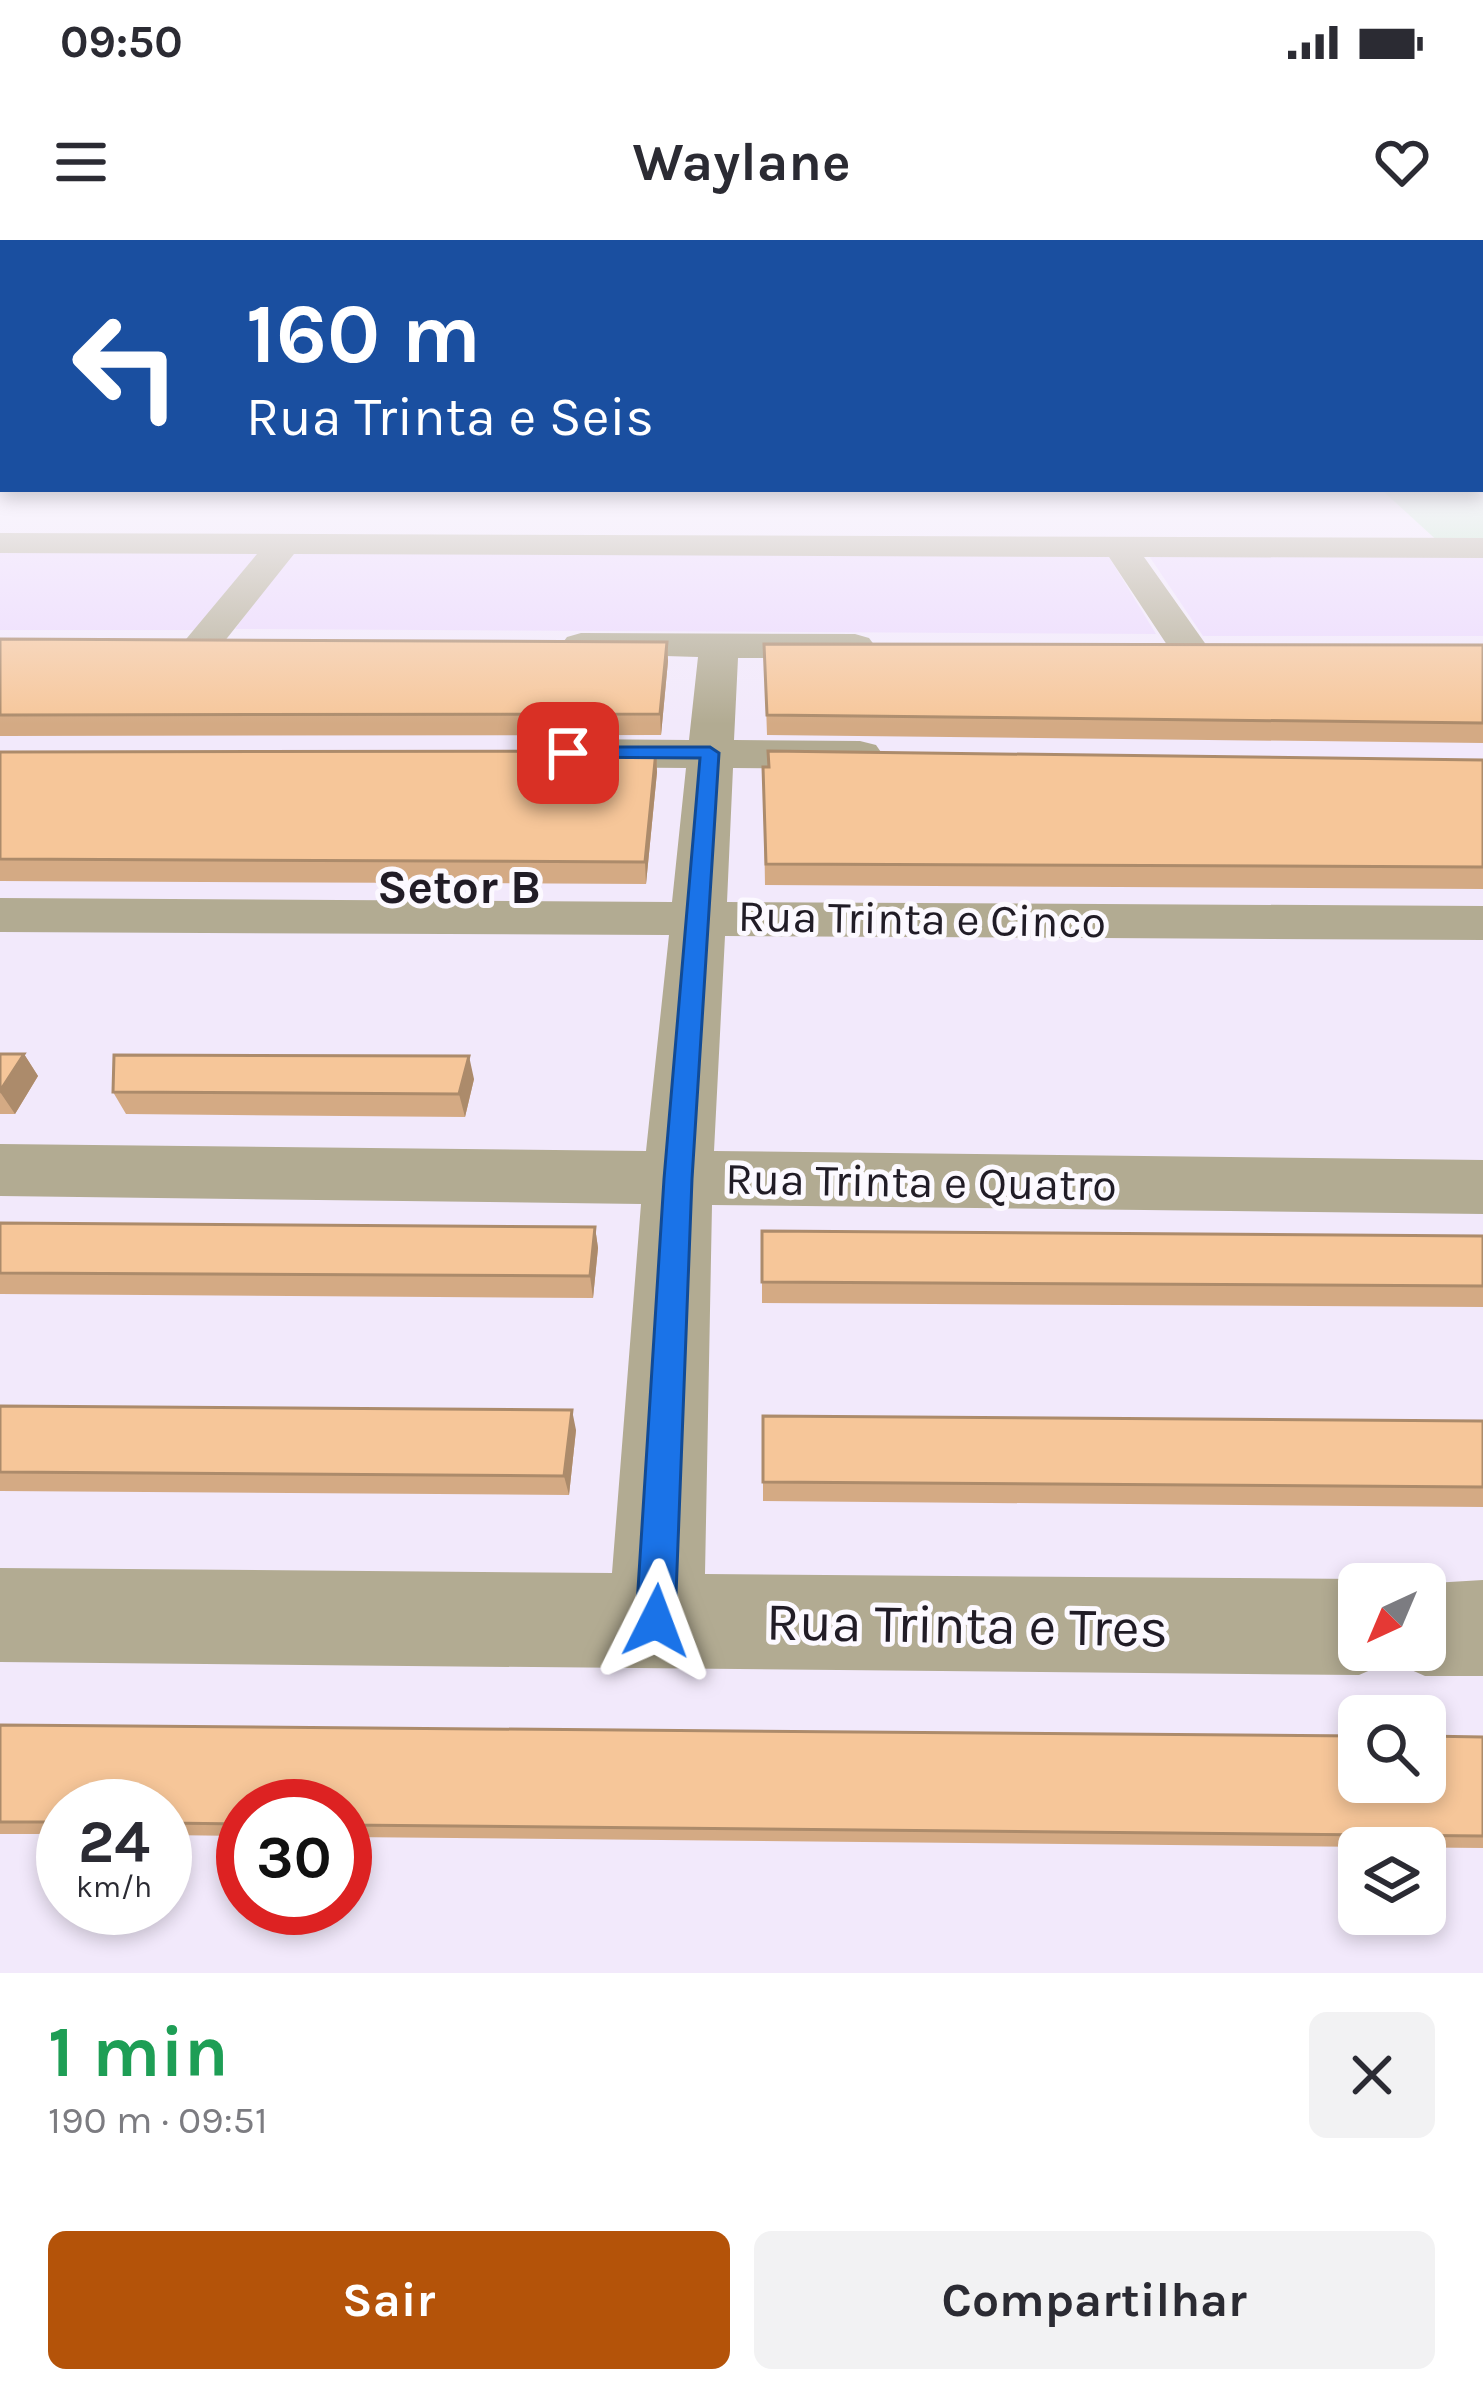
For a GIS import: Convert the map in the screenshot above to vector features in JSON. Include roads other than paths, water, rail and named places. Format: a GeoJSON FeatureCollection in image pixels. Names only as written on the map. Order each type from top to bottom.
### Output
{"type":"FeatureCollection","features":[{"type":"Feature","properties":{"kind":"street"},"geometry":{"type":"LineString","coordinates":[[202,644],[269,562]]}},
{"type":"Feature","properties":{"kind":"street"},"geometry":{"type":"LineString","coordinates":[[1129,562],[1186,646]]}},
{"type":"Feature","properties":{"kind":"street"},"geometry":{"type":"LineString","coordinates":[[157,644],[249,644]]}},
{"type":"Feature","properties":{"kind":"street"},"geometry":{"type":"LineString","coordinates":[[531,645],[883,646]]}},
{"type":"Feature","properties":{"kind":"street"},"geometry":{"type":"LineString","coordinates":[[656,1621],[678,1179],[719,646]]}},
{"type":"Feature","properties":{"kind":"street"},"geometry":{"type":"LineString","coordinates":[[1140,646],[1232,646]]}},
{"type":"Feature","properties":{"kind":"street"},"geometry":{"type":"LineString","coordinates":[[520,753],[897,755]]}},
{"type":"Feature","properties":{"kind":"street","name":"Rua Trinta e Cinco"},"geometry":{"type":"LineString","coordinates":[[0,915],[1483,923]]}},
{"type":"Feature","properties":{"kind":"street","name":"Rua Trinta e Quatro"},"geometry":{"type":"LineString","coordinates":[[0,1170],[1483,1187]]}},
{"type":"Feature","properties":{"kind":"street","name":"Rua Trinta e Tres"},"geometry":{"type":"LineString","coordinates":[[0,1615],[1338,1627]]}},
{"type":"Feature","properties":{"kind":"street"},"geometry":{"type":"LineString","coordinates":[[1446,1628],[1483,1628]]}},
{"type":"Feature","properties":{"kind":"district","name":"Setor B"},"geometry":{"type":"Point","coordinates":[459,886]}}]}
